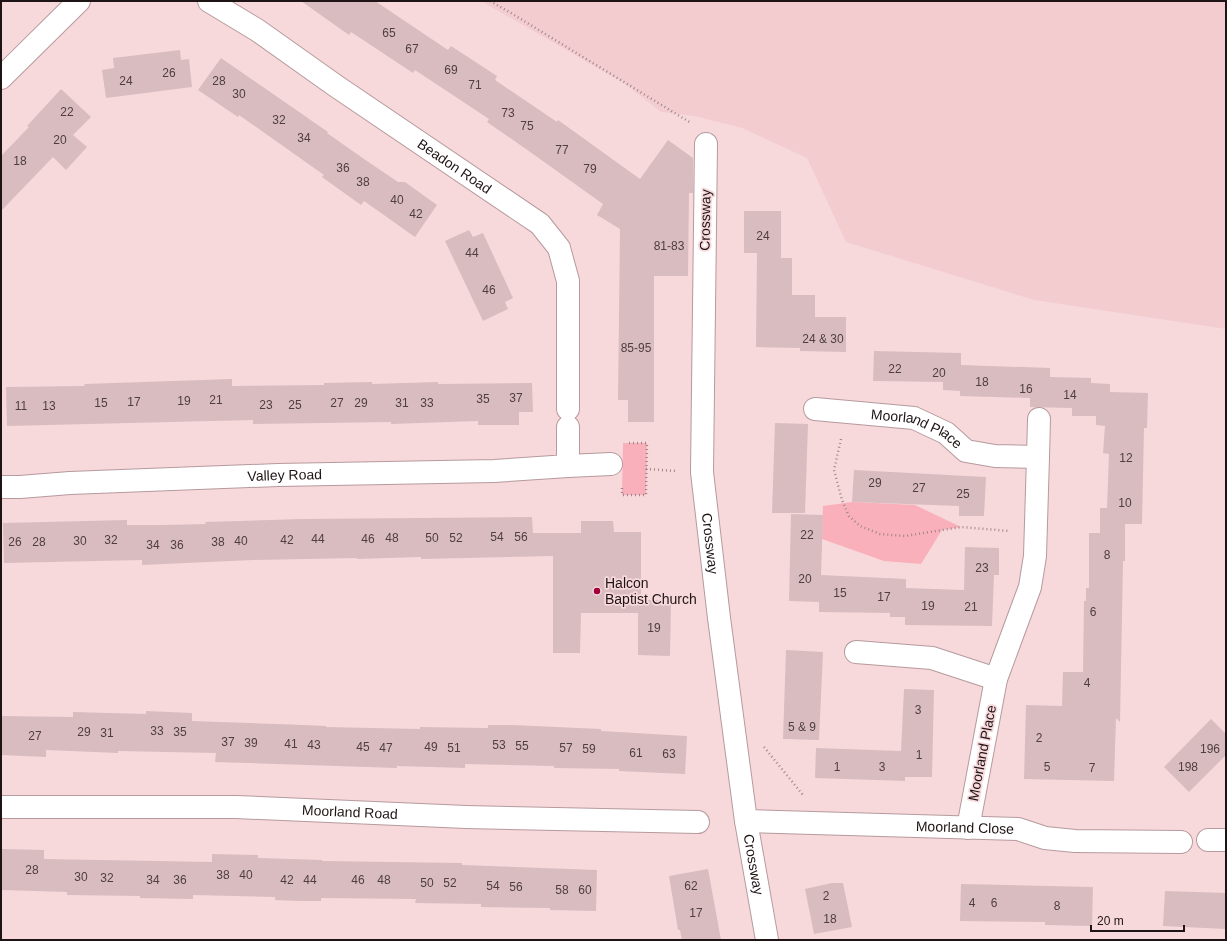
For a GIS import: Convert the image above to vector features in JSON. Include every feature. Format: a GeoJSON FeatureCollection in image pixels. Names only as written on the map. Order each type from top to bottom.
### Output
{"type":"FeatureCollection","features":[{"type":"Feature","properties":{"kind":"street"},"geometry":{"type":"LineString","coordinates":[[1,78],[79,1]]}},
{"type":"Feature","properties":{"kind":"street","name":"Beadon Road"},"geometry":{"type":"LineString","coordinates":[[209,1],[257,30],[336,86],[540,224],[559,248],[568,281],[568,466]]}},
{"type":"Feature","properties":{"kind":"street","name":"Crossway"},"geometry":{"type":"LineString","coordinates":[[706,144],[702,472],[719,618],[746,821],[767,940]]}},
{"type":"Feature","properties":{"kind":"street","name":"Moorland Place"},"geometry":{"type":"LineString","coordinates":[[815,409],[914,418],[946,433],[966,450],[995,456],[1038,457]]}},
{"type":"Feature","properties":{"kind":"street","name":"Moorland Place"},"geometry":{"type":"LineString","coordinates":[[968,828],[996,679],[1030,587],[1035,556],[1039,418]]}},
{"type":"Feature","properties":{"kind":"street","name":"Valley Road"},"geometry":{"type":"LineString","coordinates":[[1,487],[278,475],[494,471],[611,464]]}},
{"type":"Feature","properties":{"kind":"street"},"geometry":{"type":"LineString","coordinates":[[856,652],[932,658],[996,679]]}},
{"type":"Feature","properties":{"kind":"street","name":"Moorland Road"},"geometry":{"type":"LineString","coordinates":[[1,807],[236,807],[466,817],[698,822]]}},
{"type":"Feature","properties":{"kind":"street","name":"Moorland Close"},"geometry":{"type":"LineString","coordinates":[[746,821],[1018,829],[1045,838],[1075,841],[1182,842]]}},
{"type":"Feature","properties":{"kind":"path"},"geometry":{"type":"LineString","coordinates":[[490,1],[690,122],[706,144]]}},
{"type":"Feature","properties":{"kind":"path"},"geometry":{"type":"LineString","coordinates":[[848,412],[834,470],[842,500],[849,516],[860,526],[880,534],[905,536],[961,527],[1036,533]]}},
{"type":"Feature","properties":{"kind":"path"},"geometry":{"type":"LineString","coordinates":[[622,488],[622,495],[646,496],[646,469]]}},
{"type":"Feature","properties":{"kind":"path"},"geometry":{"type":"LineString","coordinates":[[764,746],[826,823]]}},
{"type":"Feature","properties":{"kind":"shaded area"},"geometry":{"type":"Polygon","coordinates":[[[481,1],[1226,1],[1226,329],[1034,300],[846,242],[807,158],[742,128],[694,116],[661,112],[624,83],[481,1]]]}},
{"type":"Feature","properties":{"kind":"shaded area"},"geometry":{"type":"Polygon","coordinates":[[[623,443],[647,443],[646,495],[622,495],[623,443]]]}},
{"type":"Feature","properties":{"kind":"shaded area"},"geometry":{"type":"Polygon","coordinates":[[[852,502],[915,505],[961,527],[942,530],[921,564],[884,561],[822,539],[823,506],[852,502]]]}},
{"type":"Feature","properties":{"kind":"building"},"geometry":{"type":"Polygon","coordinates":[[[301,1],[375,1],[448,50],[451,46],[497,76],[495,80],[557,122],[558,120],[640,179],[668,140],[693,158],[693,193],[689,193],[688,276],[654,276],[654,422],[628,422],[628,400],[618,400],[620,229],[597,215],[603,204],[487,122],[489,119],[415,70],[413,73],[351,32],[349,35],[301,1]]]}},
{"type":"Feature","properties":{"kind":"building"},"geometry":{"type":"Polygon","coordinates":[[[180,50],[181,60],[189,59],[192,87],[106,98],[102,70],[114,68],[113,58],[180,50]]]}},
{"type":"Feature","properties":{"kind":"building"},"geometry":{"type":"Polygon","coordinates":[[[221,58],[328,132],[327,133],[364,159],[398,182],[405,182],[437,205],[415,237],[364,201],[361,205],[322,177],[324,175],[239,115],[238,117],[198,90],[221,58]]]}},
{"type":"Feature","properties":{"kind":"building"},"geometry":{"type":"Polygon","coordinates":[[[61,89],[91,117],[73,135],[87,147],[66,170],[53,157],[1,211],[1,156],[29,127],[27,126],[61,89]]]}},
{"type":"Feature","properties":{"kind":"building"},"geometry":{"type":"Polygon","coordinates":[[[744,211],[781,211],[781,258],[792,258],[792,295],[815,295],[815,317],[846,317],[846,352],[800,351],[800,348],[756,347],[757,253],[744,253],[744,211]]]}},
{"type":"Feature","properties":{"kind":"building"},"geometry":{"type":"Polygon","coordinates":[[[469,230],[473,237],[483,233],[513,298],[505,302],[508,309],[483,321],[445,241],[469,230]]]}},
{"type":"Feature","properties":{"kind":"building"},"geometry":{"type":"Polygon","coordinates":[[[874,351],[961,353],[961,365],[1050,368],[1050,377],[1091,378],[1091,383],[1110,384],[1110,392],[1148,393],[1147,428],[1144,428],[1142,524],[1125,524],[1120,722],[1116,718],[1114,781],[1024,779],[1026,705],[1062,706],[1063,672],[1083,672],[1084,601],[1086,601],[1086,588],[1089,588],[1089,533],[1100,533],[1100,508],[1107,508],[1109,454],[1103,453],[1105,426],[1096,425],[1096,416],[1072,416],[1072,408],[1030,407],[1030,398],[960,396],[960,391],[943,390],[943,382],[873,381],[874,351]]]}},
{"type":"Feature","properties":{"kind":"building"},"geometry":{"type":"Polygon","coordinates":[[[232,379],[232,386],[324,385],[324,383],[372,382],[372,384],[438,382],[438,384],[532,383],[533,412],[519,412],[519,425],[478,425],[478,421],[391,424],[391,422],[253,424],[253,420],[7,426],[6,387],[85,386],[84,384],[232,379]]]}},
{"type":"Feature","properties":{"kind":"building"},"geometry":{"type":"Polygon","coordinates":[[[775,423],[808,424],[805,513],[772,513],[775,423]]]}},
{"type":"Feature","properties":{"kind":"building"},"geometry":{"type":"Polygon","coordinates":[[[854,470],[986,477],[984,516],[959,516],[959,506],[852,502],[854,470]]]}},
{"type":"Feature","properties":{"kind":"building"},"geometry":{"type":"Polygon","coordinates":[[[791,514],[823,515],[821,575],[906,579],[906,588],[964,590],[965,547],[999,548],[999,575],[994,575],[992,626],[905,625],[905,617],[890,617],[890,613],[819,612],[819,602],[789,601],[791,514]]]}},
{"type":"Feature","properties":{"kind":"building"},"geometry":{"type":"Polygon","coordinates":[[[532,517],[533,533],[581,533],[581,521],[613,521],[614,532],[641,532],[641,600],[671,600],[670,656],[638,655],[638,613],[581,613],[580,653],[553,653],[553,556],[421,559],[421,557],[253,560],[142,565],[142,560],[4,563],[3,523],[127,520],[127,525],[165,525],[206,524],[205,522],[302,519],[532,517]]]}},
{"type":"Feature","properties":{"kind":"building"},"geometry":{"type":"Polygon","coordinates":[[[786,650],[823,652],[819,740],[783,739],[786,650]]]}},
{"type":"Feature","properties":{"kind":"building"},"geometry":{"type":"Polygon","coordinates":[[[904,689],[934,690],[932,777],[905,777],[905,781],[815,778],[816,748],[901,751],[904,689]]]}},
{"type":"Feature","properties":{"kind":"building"},"geometry":{"type":"Polygon","coordinates":[[[146,711],[192,713],[192,721],[326,727],[420,729],[420,727],[488,728],[488,725],[512,725],[601,729],[601,731],[687,736],[685,774],[619,771],[619,769],[554,768],[554,766],[465,764],[465,768],[397,766],[397,768],[215,762],[216,753],[118,751],[118,753],[46,750],[46,757],[1,755],[1,716],[73,717],[73,712],[146,714],[146,711]]]}},
{"type":"Feature","properties":{"kind":"building"},"geometry":{"type":"Polygon","coordinates":[[[1211,719],[1226,734],[1226,755],[1189,792],[1164,767],[1211,719]]]}},
{"type":"Feature","properties":{"kind":"building"},"geometry":{"type":"Polygon","coordinates":[[[1,849],[44,850],[44,859],[212,862],[212,854],[258,855],[258,858],[322,861],[462,863],[462,865],[597,870],[596,911],[550,910],[550,908],[481,907],[481,904],[415,903],[416,899],[321,898],[321,901],[299,901],[275,900],[275,897],[193,895],[193,899],[140,898],[140,896],[67,895],[67,892],[1,890],[1,849]]]}},
{"type":"Feature","properties":{"kind":"building"},"geometry":{"type":"Polygon","coordinates":[[[708,869],[721,940],[682,940],[680,930],[678,930],[669,876],[708,869]]]}},
{"type":"Feature","properties":{"kind":"building"},"geometry":{"type":"Polygon","coordinates":[[[832,883],[843,883],[852,927],[814,934],[805,889],[832,883]]]}},
{"type":"Feature","properties":{"kind":"building"},"geometry":{"type":"Polygon","coordinates":[[[961,884],[1093,887],[1092,926],[1045,925],[1045,922],[960,921],[961,884]]]}},
{"type":"Feature","properties":{"kind":"building"},"geometry":{"type":"Polygon","coordinates":[[[1165,891],[1226,893],[1226,929],[1163,926],[1165,891]]]}},
{"type":"Feature","properties":{"kind":"place","name":"Halcon Baptist Church"},"geometry":{"type":"Point","coordinates":[597,591]}}]}
